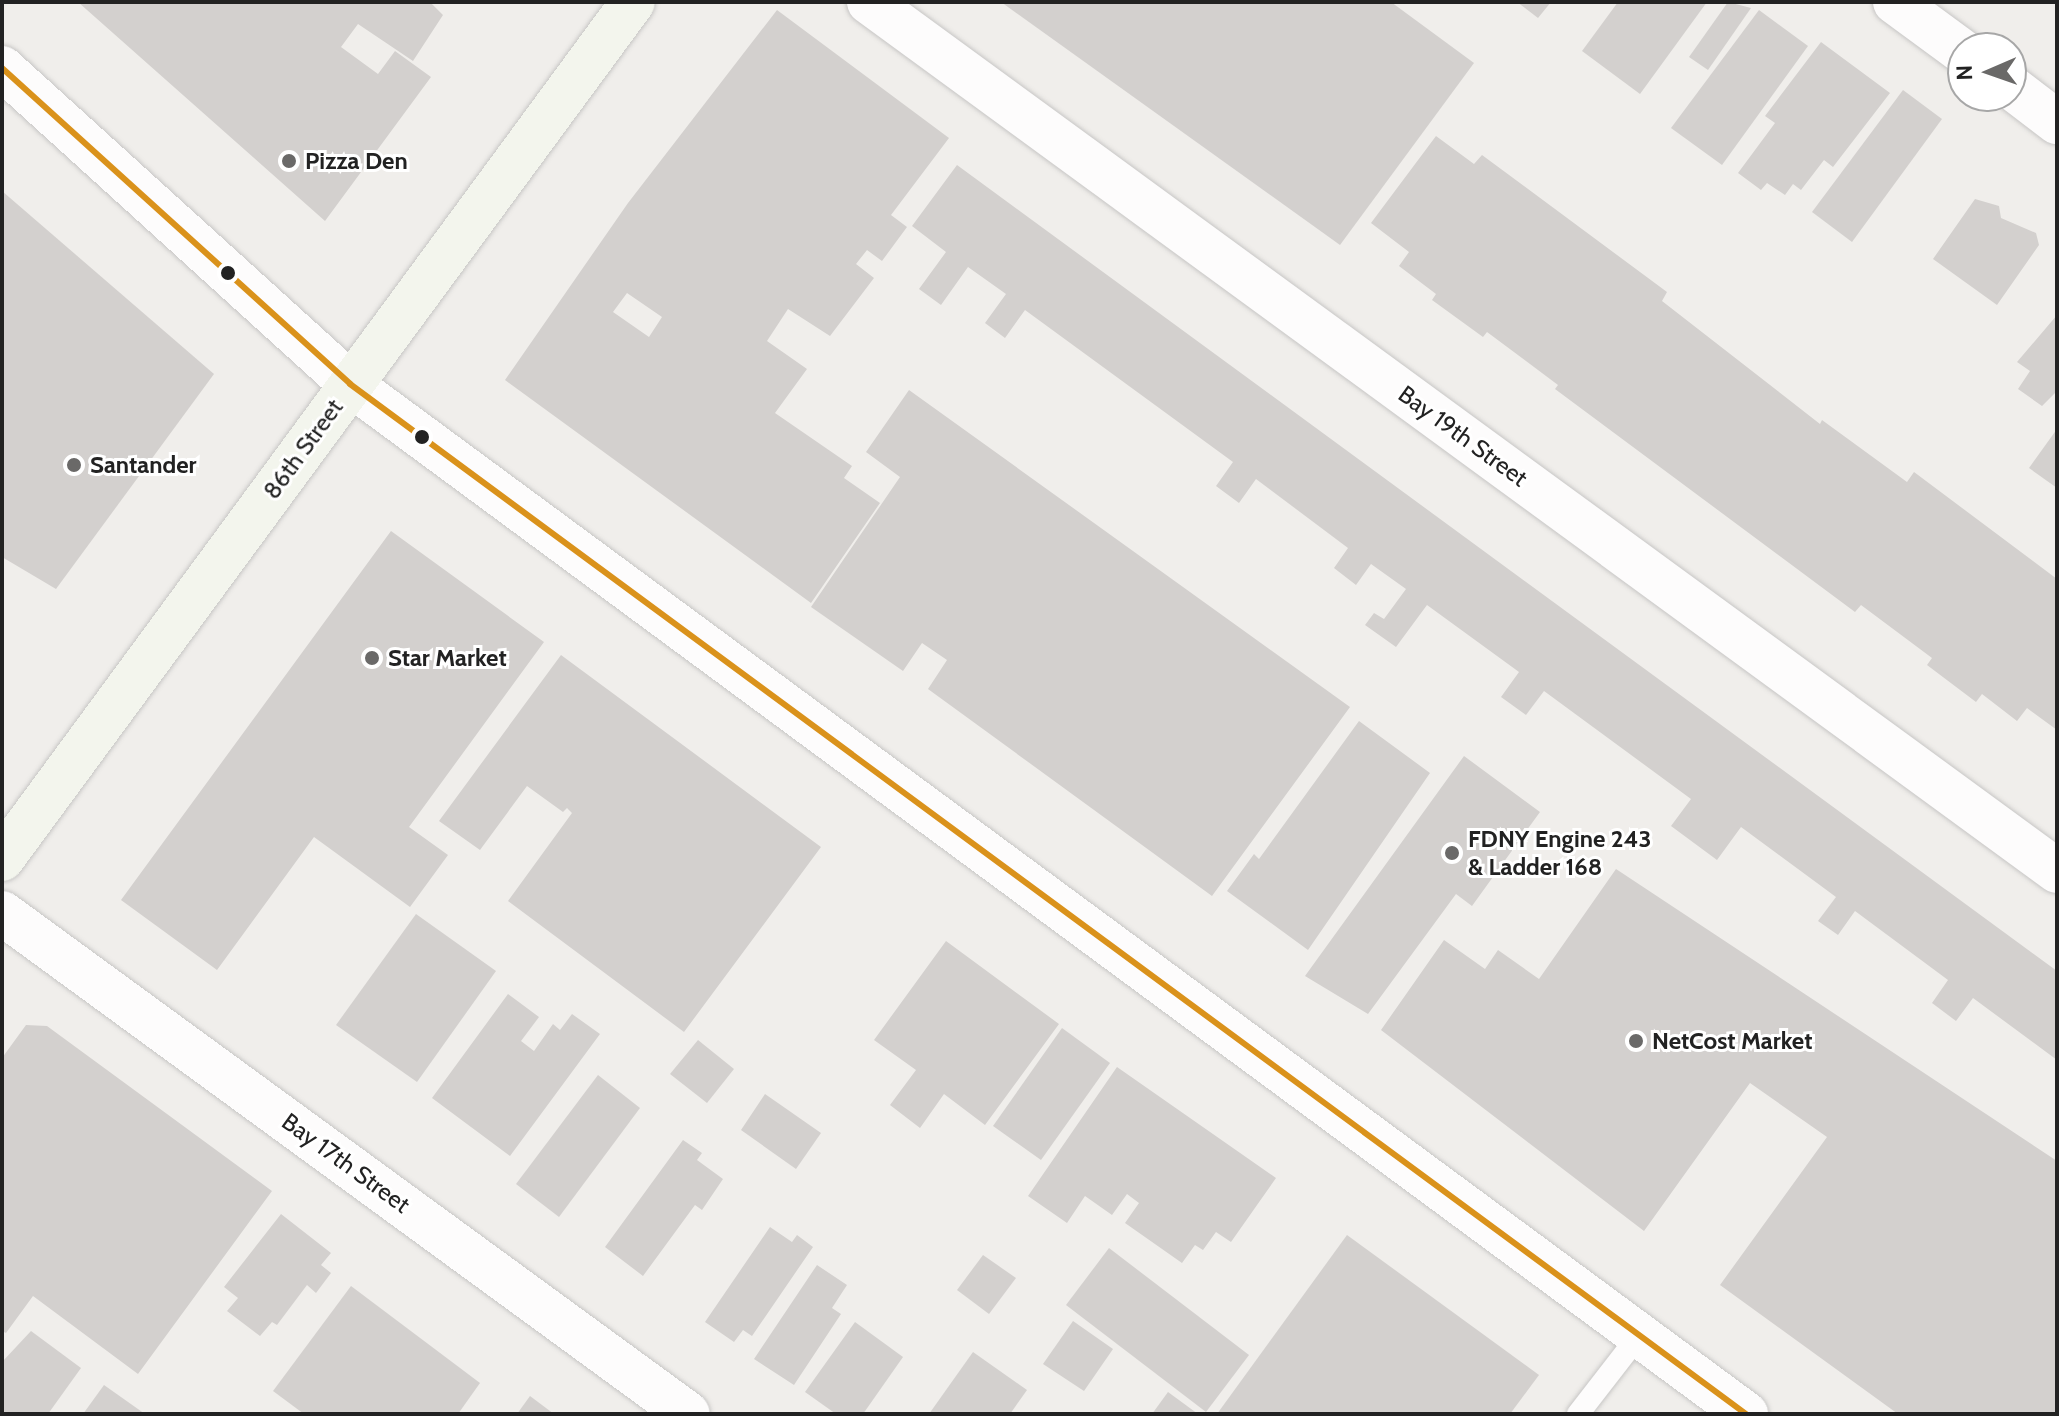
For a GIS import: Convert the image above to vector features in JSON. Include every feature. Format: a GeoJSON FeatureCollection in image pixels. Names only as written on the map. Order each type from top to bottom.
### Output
{"type":"FeatureCollection","features":[{"type":"Feature","properties":{"kind":"main road","name":"86th Street"},"geometry":{"type":"LineString","coordinates":[[2,859],[633,2]]}},
{"type":"Feature","properties":{"kind":"street","name":"Bay 19th Street"},"geometry":{"type":"LineString","coordinates":[[869,2],[2057,871]]}},
{"type":"Feature","properties":{"kind":"street"},"geometry":{"type":"LineString","coordinates":[[1895,2],[1947,40]]}},
{"type":"Feature","properties":{"kind":"street"},"geometry":{"type":"LineString","coordinates":[[2,68],[350,384],[1746,1414]]}},
{"type":"Feature","properties":{"kind":"street"},"geometry":{"type":"LineString","coordinates":[[2027,99],[2057,122]]}},
{"type":"Feature","properties":{"kind":"street","name":"Bay 17th Street"},"geometry":{"type":"LineString","coordinates":[[2,913],[688,1414]]}},
{"type":"Feature","properties":{"kind":"lane"},"geometry":{"type":"LineString","coordinates":[[1578,1414],[1640,1334]]}},
{"type":"Feature","properties":{"kind":"building"},"geometry":{"type":"Polygon","coordinates":[[[78,2],[430,2],[443,15],[413,61],[358,24],[341,47],[378,74],[395,51],[431,77],[325,221],[78,2]]]}},
{"type":"Feature","properties":{"kind":"building"},"geometry":{"type":"Polygon","coordinates":[[[1001,2],[1391,2],[1474,63],[1340,245],[1001,2]]]}},
{"type":"Feature","properties":{"kind":"building"},"geometry":{"type":"Polygon","coordinates":[[[1517,2],[1551,2],[1538,18],[1517,2]]]}},
{"type":"Feature","properties":{"kind":"building"},"geometry":{"type":"Polygon","coordinates":[[[1618,2],[1707,2],[1640,94],[1582,51],[1618,2]]]}},
{"type":"Feature","properties":{"kind":"building"},"geometry":{"type":"Polygon","coordinates":[[[1728,2],[1751,8],[1708,70],[1689,57],[1728,2]]]}},
{"type":"Feature","properties":{"kind":"building"},"geometry":{"type":"Polygon","coordinates":[[[777,10],[949,138],[891,215],[907,227],[882,261],[867,250],[856,264],[874,278],[830,336],[788,309],[767,341],[807,369],[775,413],[852,466],[844,478],[880,503],[811,603],[505,380],[628,203],[777,10]],[[627,293],[613,312],[649,337],[662,317],[627,293]]]}},
{"type":"Feature","properties":{"kind":"building"},"geometry":{"type":"Polygon","coordinates":[[[1759,10],[1808,46],[1722,165],[1671,128],[1759,10]]]}},
{"type":"Feature","properties":{"kind":"building"},"geometry":{"type":"Polygon","coordinates":[[[1821,42],[1890,93],[1833,167],[1824,160],[1801,190],[1793,184],[1785,195],[1767,183],[1761,190],[1738,173],[1775,123],[1765,116],[1821,42]]]}},
{"type":"Feature","properties":{"kind":"building"},"geometry":{"type":"Polygon","coordinates":[[[1903,90],[1942,119],[1852,242],[1812,212],[1903,90]]]}},
{"type":"Feature","properties":{"kind":"building"},"geometry":{"type":"Polygon","coordinates":[[[1436,136],[1474,164],[1482,155],[1667,292],[1662,301],[1820,424],[1822,420],[1907,482],[1914,472],[2057,579],[2057,730],[2027,708],[2017,721],[1982,694],[1976,702],[1927,665],[1932,658],[1861,605],[1855,612],[1555,389],[1558,385],[1487,332],[1483,337],[1432,300],[1436,294],[1399,266],[1409,252],[1371,223],[1436,136]]]}},
{"type":"Feature","properties":{"kind":"building"},"geometry":{"type":"Polygon","coordinates":[[[957,165],[2057,971],[2057,1060],[1973,998],[1956,1021],[1932,1003],[1948,980],[1855,911],[1838,935],[1818,921],[1836,897],[1741,827],[1717,860],[1671,826],[1691,799],[1544,691],[1526,715],[1501,697],[1519,672],[1427,605],[1396,647],[1365,625],[1374,613],[1384,619],[1406,589],[1371,564],[1356,585],[1334,568],[1348,548],[1256,479],[1239,503],[1216,486],[1233,462],[1025,310],[1005,338],[985,323],[1006,294],[968,267],[941,305],[919,289],[946,252],[912,226],[957,165]]]}},
{"type":"Feature","properties":{"kind":"building","name":"Santander"},"geometry":{"type":"Polygon","coordinates":[[[2,191],[214,374],[56,589],[2,557],[2,191]]]}},
{"type":"Feature","properties":{"kind":"building"},"geometry":{"type":"Polygon","coordinates":[[[1975,199],[1999,206],[2001,218],[2036,233],[2039,245],[1997,305],[1933,259],[1975,199]]]}},
{"type":"Feature","properties":{"kind":"building"},"geometry":{"type":"Polygon","coordinates":[[[2057,315],[2057,391],[2042,406],[2018,389],[2030,371],[2017,362],[2057,315]]]}},
{"type":"Feature","properties":{"kind":"building"},"geometry":{"type":"Polygon","coordinates":[[[909,390],[1350,707],[1212,896],[928,689],[947,660],[922,643],[903,671],[811,607],[900,477],[866,452],[909,390]]]}},
{"type":"Feature","properties":{"kind":"building"},"geometry":{"type":"Polygon","coordinates":[[[2057,429],[2057,488],[2029,468],[2057,429]]]}},
{"type":"Feature","properties":{"kind":"building"},"geometry":{"type":"Polygon","coordinates":[[[391,531],[544,642],[409,827],[448,855],[410,907],[314,837],[217,970],[121,900],[391,531]]]}},
{"type":"Feature","properties":{"kind":"building"},"geometry":{"type":"Polygon","coordinates":[[[561,655],[821,847],[684,1032],[508,901],[572,813],[567,808],[563,812],[527,786],[480,850],[439,821],[561,655]]]}},
{"type":"Feature","properties":{"kind":"building"},"geometry":{"type":"Polygon","coordinates":[[[1359,721],[1430,773],[1308,950],[1227,891],[1254,854],[1259,859],[1359,721]]]}},
{"type":"Feature","properties":{"kind":"building","name":"FDNY Engine 243 & Ladder 168"},"geometry":{"type":"Polygon","coordinates":[[[1464,756],[1540,812],[1472,906],[1456,894],[1368,1014],[1305,976],[1464,756]]]}},
{"type":"Feature","properties":{"kind":"building"},"geometry":{"type":"Polygon","coordinates":[[[1616,869],[2057,1161],[2057,1414],[1898,1414],[1720,1285],[1827,1137],[1750,1083],[1644,1231],[1381,1030],[1444,940],[1485,969],[1498,950],[1539,979],[1616,869]]]}},
{"type":"Feature","properties":{"kind":"building"},"geometry":{"type":"Polygon","coordinates":[[[416,914],[496,971],[417,1082],[336,1025],[416,914]]]}},
{"type":"Feature","properties":{"kind":"building"},"geometry":{"type":"Polygon","coordinates":[[[946,941],[1059,1024],[985,1125],[944,1094],[920,1128],[890,1105],[916,1070],[874,1040],[946,941]]]}},
{"type":"Feature","properties":{"kind":"building"},"geometry":{"type":"Polygon","coordinates":[[[508,994],[539,1017],[521,1041],[534,1051],[553,1024],[560,1030],[572,1014],[600,1034],[510,1156],[432,1098],[508,994]]]}},
{"type":"Feature","properties":{"kind":"building"},"geometry":{"type":"Polygon","coordinates":[[[26,1025],[47,1026],[272,1191],[138,1374],[33,1296],[6,1333],[2,1331],[2,1058],[26,1025]]]}},
{"type":"Feature","properties":{"kind":"building"},"geometry":{"type":"Polygon","coordinates":[[[1062,1028],[1110,1063],[1041,1160],[993,1126],[1062,1028]]]}},
{"type":"Feature","properties":{"kind":"building"},"geometry":{"type":"Polygon","coordinates":[[[698,1040],[734,1069],[707,1103],[670,1074],[698,1040]]]}},
{"type":"Feature","properties":{"kind":"building"},"geometry":{"type":"Polygon","coordinates":[[[1117,1067],[1276,1178],[1231,1242],[1216,1232],[1203,1250],[1195,1245],[1182,1263],[1125,1223],[1139,1203],[1127,1194],[1112,1215],[1085,1196],[1067,1223],[1028,1196],[1117,1067]]]}},
{"type":"Feature","properties":{"kind":"building"},"geometry":{"type":"Polygon","coordinates":[[[598,1075],[640,1108],[559,1217],[516,1184],[598,1075]]]}},
{"type":"Feature","properties":{"kind":"building"},"geometry":{"type":"Polygon","coordinates":[[[765,1094],[821,1133],[796,1169],[741,1130],[765,1094]]]}},
{"type":"Feature","properties":{"kind":"building"},"geometry":{"type":"Polygon","coordinates":[[[683,1140],[702,1153],[697,1160],[723,1179],[702,1210],[695,1205],[643,1276],[605,1247],[683,1140]]]}},
{"type":"Feature","properties":{"kind":"building"},"geometry":{"type":"Polygon","coordinates":[[[281,1214],[331,1253],[321,1265],[331,1273],[316,1293],[307,1285],[277,1325],[272,1322],[260,1336],[227,1311],[238,1298],[224,1287],[281,1214]]]}},
{"type":"Feature","properties":{"kind":"building"},"geometry":{"type":"Polygon","coordinates":[[[770,1227],[792,1242],[797,1235],[813,1247],[752,1336],[743,1330],[734,1342],[705,1322],[770,1227]]]}},
{"type":"Feature","properties":{"kind":"building"},"geometry":{"type":"Polygon","coordinates":[[[1347,1235],[1539,1375],[1510,1414],[1217,1414],[1347,1235]]]}},
{"type":"Feature","properties":{"kind":"building"},"geometry":{"type":"Polygon","coordinates":[[[1109,1248],[1249,1355],[1206,1412],[1066,1305],[1109,1248]]]}},
{"type":"Feature","properties":{"kind":"building"},"geometry":{"type":"Polygon","coordinates":[[[983,1255],[1016,1278],[989,1314],[957,1290],[983,1255]]]}},
{"type":"Feature","properties":{"kind":"building"},"geometry":{"type":"Polygon","coordinates":[[[817,1265],[847,1285],[832,1308],[841,1314],[794,1385],[754,1359],[817,1265]]]}},
{"type":"Feature","properties":{"kind":"building"},"geometry":{"type":"Polygon","coordinates":[[[351,1286],[480,1383],[458,1414],[304,1414],[273,1391],[351,1286]]]}},
{"type":"Feature","properties":{"kind":"building"},"geometry":{"type":"Polygon","coordinates":[[[1073,1321],[1113,1349],[1084,1391],[1043,1364],[1073,1321]]]}},
{"type":"Feature","properties":{"kind":"building"},"geometry":{"type":"Polygon","coordinates":[[[855,1322],[903,1357],[863,1414],[836,1414],[805,1392],[855,1322]]]}},
{"type":"Feature","properties":{"kind":"building"},"geometry":{"type":"Polygon","coordinates":[[[31,1331],[81,1368],[48,1414],[2,1414],[2,1362],[31,1331]]]}},
{"type":"Feature","properties":{"kind":"building"},"geometry":{"type":"Polygon","coordinates":[[[973,1352],[1027,1390],[1010,1414],[929,1414],[973,1352]]]}},
{"type":"Feature","properties":{"kind":"building"},"geometry":{"type":"Polygon","coordinates":[[[104,1385],[145,1414],[83,1414],[104,1385]]]}},
{"type":"Feature","properties":{"kind":"building"},"geometry":{"type":"Polygon","coordinates":[[[1168,1392],[1198,1414],[1152,1414],[1168,1392]]]}},
{"type":"Feature","properties":{"kind":"building"},"geometry":{"type":"Polygon","coordinates":[[[530,1396],[554,1414],[517,1414],[530,1396]]]}},
{"type":"Feature","properties":{"kind":"transit line"},"geometry":{"type":"LineString","coordinates":[[2,68],[350,384],[1746,1414]]}},
{"type":"Feature","properties":{"kind":"place","name":"Pizza Den"},"geometry":{"type":"Point","coordinates":[289,161]}},
{"type":"Feature","properties":{"kind":"place","name":"Santander"},"geometry":{"type":"Point","coordinates":[74,465]}},
{"type":"Feature","properties":{"kind":"place","name":"Star Market"},"geometry":{"type":"Point","coordinates":[372,658]}},
{"type":"Feature","properties":{"kind":"place","name":"FDNY Engine 243 & Ladder 168"},"geometry":{"type":"Point","coordinates":[1452,853]}},
{"type":"Feature","properties":{"kind":"place","name":"NetCost Market"},"geometry":{"type":"Point","coordinates":[1636,1041]}}]}
